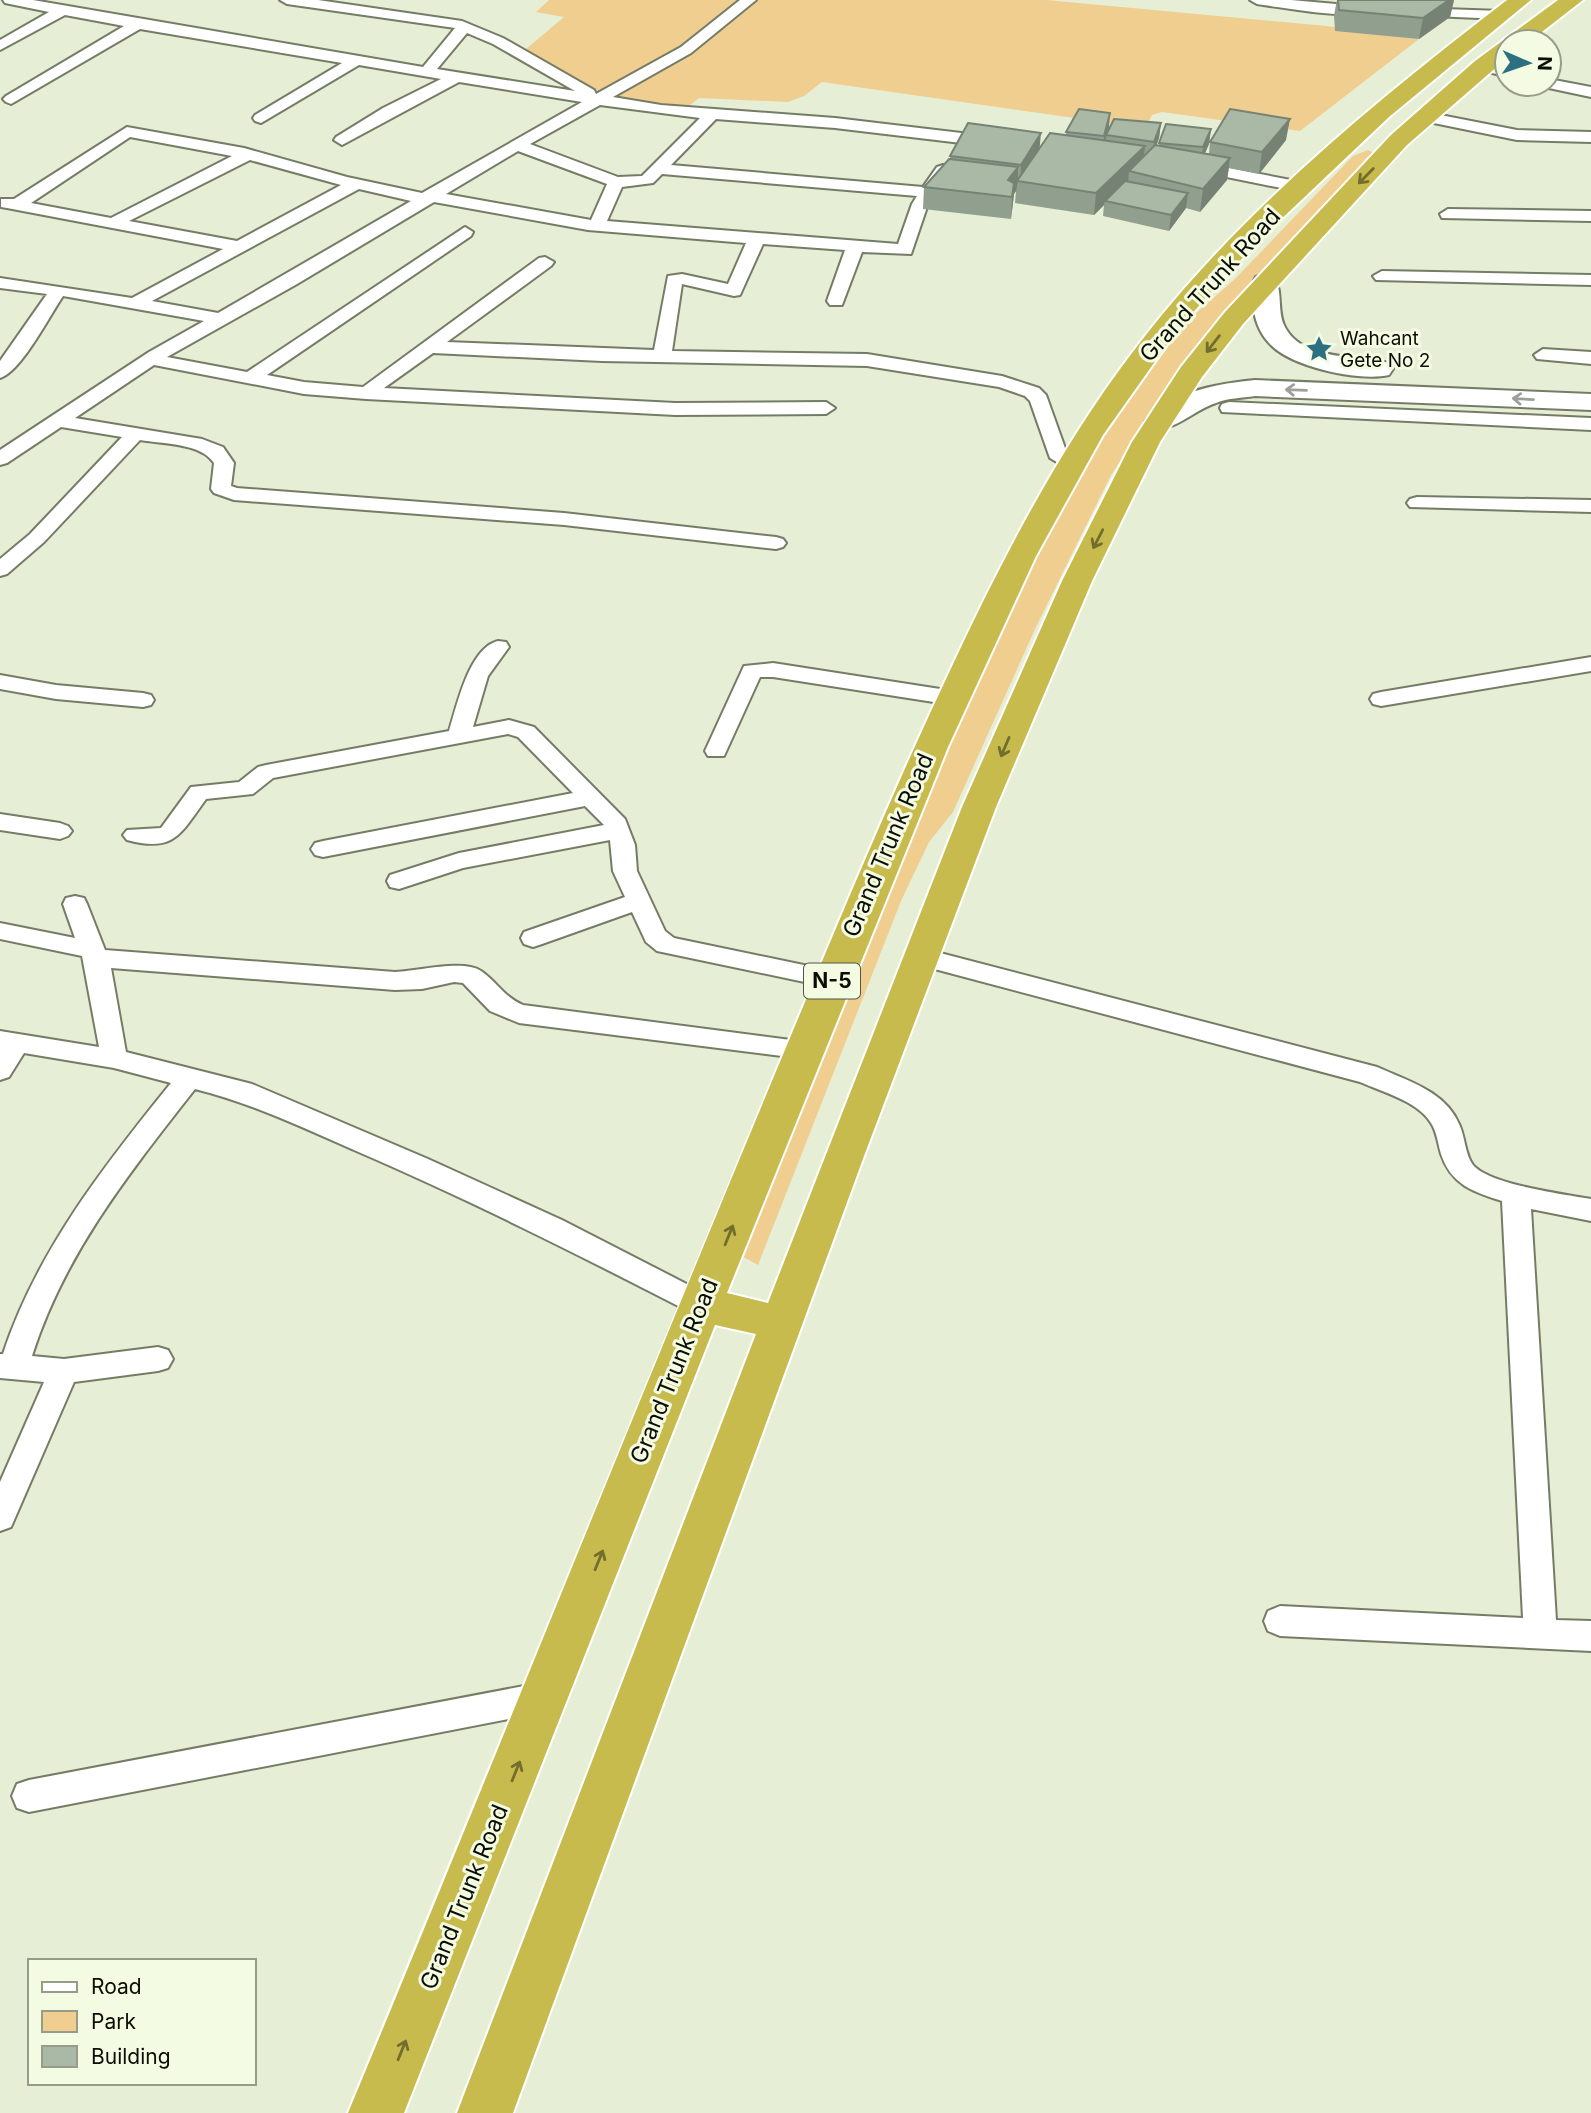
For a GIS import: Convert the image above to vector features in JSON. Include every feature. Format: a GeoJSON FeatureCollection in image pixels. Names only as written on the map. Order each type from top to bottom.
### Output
{"type":"FeatureCollection","features":[{"type":"Feature","properties":{"kind":"highway","name":"Grand Trunk Road"},"geometry":{"type":"LineString","coordinates":[[1526,28],[1572,0]]}},
{"type":"Feature","properties":{"kind":"highway","name":"Grand Trunk Road"},"geometry":{"type":"LineString","coordinates":[[376,2113],[865,897],[1008,580],[1054,492],[1117,395],[1168,325],[1264,220],[1361,129],[1493,48]]}},
{"type":"Feature","properties":{"kind":"highway","name":"Grand Trunk Road"},"geometry":{"type":"LineString","coordinates":[[485,2113],[781,1322],[921,957],[979,807],[1077,581],[1146,442],[1191,373],[1265,282],[1412,129],[1493,52]]}},
{"type":"Feature","properties":{"kind":"highway"},"geometry":{"type":"LineString","coordinates":[[1361,129],[1412,129]]}},
{"type":"Feature","properties":{"kind":"highway"},"geometry":{"type":"LineString","coordinates":[[700,1304],[781,1322]]}},
{"type":"Feature","properties":{"kind":"main road"},"geometry":{"type":"LineString","coordinates":[[1265,282],[1266,309],[1275,334],[1303,353],[1329,364],[1355,368],[1591,380]]}},
{"type":"Feature","properties":{"kind":"main road"},"geometry":{"type":"LineString","coordinates":[[1159,422],[1194,399],[1255,388],[1591,402]]}},
{"type":"Feature","properties":{"kind":"street"},"geometry":{"type":"LineString","coordinates":[[10,0],[38,2],[62,10],[456,77],[711,116],[835,124],[958,150],[1006,144]]}},
{"type":"Feature","properties":{"kind":"street"},"geometry":{"type":"LineString","coordinates":[[287,0],[321,2],[464,27],[509,47],[600,99]]}},
{"type":"Feature","properties":{"kind":"street"},"geometry":{"type":"LineString","coordinates":[[405,16],[417,0]]}},
{"type":"Feature","properties":{"kind":"street"},"geometry":{"type":"LineString","coordinates":[[0,459],[151,359],[517,145],[686,50],[749,0]]}},
{"type":"Feature","properties":{"kind":"street"},"geometry":{"type":"LineString","coordinates":[[1256,0],[1398,12],[1493,37]]}},
{"type":"Feature","properties":{"kind":"street"},"geometry":{"type":"LineString","coordinates":[[0,46],[62,10]]}},
{"type":"Feature","properties":{"kind":"street"},"geometry":{"type":"LineString","coordinates":[[12,99],[139,23]]}},
{"type":"Feature","properties":{"kind":"street"},"geometry":{"type":"LineString","coordinates":[[426,72],[464,27]]}},
{"type":"Feature","properties":{"kind":"street"},"geometry":{"type":"LineString","coordinates":[[261,118],[357,60]]}},
{"type":"Feature","properties":{"kind":"street"},"geometry":{"type":"LineString","coordinates":[[342,140],[389,111],[456,77]]}},
{"type":"Feature","properties":{"kind":"street"},"geometry":{"type":"LineString","coordinates":[[1563,87],[1591,92]]}},
{"type":"Feature","properties":{"kind":"street"},"geometry":{"type":"LineString","coordinates":[[517,145],[616,182],[632,183],[647,180],[711,116]]}},
{"type":"Feature","properties":{"kind":"street"},"geometry":{"type":"LineString","coordinates":[[1412,129],[1591,137]]}},
{"type":"Feature","properties":{"kind":"street"},"geometry":{"type":"LineString","coordinates":[[8,204],[127,132],[248,154],[356,184],[597,226],[905,250],[920,204],[958,150]]}},
{"type":"Feature","properties":{"kind":"street"},"geometry":{"type":"LineString","coordinates":[[111,225],[248,154]]}},
{"type":"Feature","properties":{"kind":"street"},"geometry":{"type":"LineString","coordinates":[[1180,165],[1301,187]]}},
{"type":"Feature","properties":{"kind":"street"},"geometry":{"type":"LineString","coordinates":[[658,169],[928,192]]}},
{"type":"Feature","properties":{"kind":"street"},"geometry":{"type":"LineString","coordinates":[[597,226],[616,182]]}},
{"type":"Feature","properties":{"kind":"street"},"geometry":{"type":"LineString","coordinates":[[134,304],[356,184]]}},
{"type":"Feature","properties":{"kind":"street"},"geometry":{"type":"LineString","coordinates":[[8,204],[239,247]]}},
{"type":"Feature","properties":{"kind":"street"},"geometry":{"type":"LineString","coordinates":[[1448,215],[1591,216]]}},
{"type":"Feature","properties":{"kind":"street"},"geometry":{"type":"LineString","coordinates":[[248,379],[465,232]]}},
{"type":"Feature","properties":{"kind":"street"},"geometry":{"type":"LineString","coordinates":[[662,356],[674,280],[682,279],[734,292],[757,238]]}},
{"type":"Feature","properties":{"kind":"street"},"geometry":{"type":"LineString","coordinates":[[835,301],[855,246]]}},
{"type":"Feature","properties":{"kind":"street"},"geometry":{"type":"LineString","coordinates":[[366,393],[545,262]]}},
{"type":"Feature","properties":{"kind":"street"},"geometry":{"type":"LineString","coordinates":[[1382,276],[1591,280]]}},
{"type":"Feature","properties":{"kind":"street"},"geometry":{"type":"LineString","coordinates":[[0,283],[58,290],[221,319]]}},
{"type":"Feature","properties":{"kind":"street"},"geometry":{"type":"LineString","coordinates":[[4,363],[58,290]]}},
{"type":"Feature","properties":{"kind":"street"},"geometry":{"type":"LineString","coordinates":[[429,347],[867,360],[1002,382],[1032,392],[1039,399],[1057,454],[1072,465]]}},
{"type":"Feature","properties":{"kind":"street"},"geometry":{"type":"LineString","coordinates":[[1543,355],[1591,358]]}},
{"type":"Feature","properties":{"kind":"street"},"geometry":{"type":"LineString","coordinates":[[151,359],[304,388],[366,393],[675,409],[826,408]]}},
{"type":"Feature","properties":{"kind":"street"},"geometry":{"type":"LineString","coordinates":[[1229,408],[1591,424]]}},
{"type":"Feature","properties":{"kind":"street"},"geometry":{"type":"LineString","coordinates":[[58,421],[195,443],[216,451],[224,463],[221,489],[234,494],[564,519],[776,543]]}},
{"type":"Feature","properties":{"kind":"street"},"geometry":{"type":"LineString","coordinates":[[0,570],[46,529],[136,433]]}},
{"type":"Feature","properties":{"kind":"street"},"geometry":{"type":"LineString","coordinates":[[1417,503],[1591,506]]}},
{"type":"Feature","properties":{"kind":"street"},"geometry":{"type":"LineString","coordinates":[[459,737],[477,675],[498,647]]}},
{"type":"Feature","properties":{"kind":"street"},"geometry":{"type":"LineString","coordinates":[[1381,699],[1591,664]]}},
{"type":"Feature","properties":{"kind":"street"},"geometry":{"type":"LineString","coordinates":[[716,751],[751,671],[773,670],[953,698]]}},
{"type":"Feature","properties":{"kind":"street"},"geometry":{"type":"LineString","coordinates":[[0,682],[57,692],[143,700]]}},
{"type":"Feature","properties":{"kind":"street"},"geometry":{"type":"LineString","coordinates":[[135,835],[163,836],[169,833],[199,792],[245,789],[266,772],[509,727],[526,732],[617,824],[623,845],[625,871],[655,936],[666,945],[833,979]]}},
{"type":"Feature","properties":{"kind":"street"},"geometry":{"type":"LineString","coordinates":[[323,849],[591,797]]}},
{"type":"Feature","properties":{"kind":"street"},"geometry":{"type":"LineString","coordinates":[[0,822],[60,831]]}},
{"type":"Feature","properties":{"kind":"street"},"geometry":{"type":"LineString","coordinates":[[399,881],[459,861],[619,830]]}},
{"type":"Feature","properties":{"kind":"street"},"geometry":{"type":"LineString","coordinates":[[533,938],[638,901]]}},
{"type":"Feature","properties":{"kind":"street"},"geometry":{"type":"LineString","coordinates":[[75,904],[93,954],[114,1059]]}},
{"type":"Feature","properties":{"kind":"street"},"geometry":{"type":"LineString","coordinates":[[0,931],[93,954],[395,981],[422,980],[454,973],[471,976],[499,1005],[519,1014],[805,1050]]}},
{"type":"Feature","properties":{"kind":"street"},"geometry":{"type":"LineString","coordinates":[[921,957],[1368,1074],[1418,1098],[1442,1115],[1463,1172],[1493,1189],[1591,1210]]}},
{"type":"Feature","properties":{"kind":"street"},"geometry":{"type":"LineString","coordinates":[[0,1070],[8,1041],[114,1059],[243,1091],[418,1166],[552,1228],[700,1304]]}},
{"type":"Feature","properties":{"kind":"street"},"geometry":{"type":"LineString","coordinates":[[158,1359],[64,1371],[7,1366],[42,1293],[85,1217],[105,1186],[189,1077]]}},
{"type":"Feature","properties":{"kind":"street"},"geometry":{"type":"LineString","coordinates":[[1516,1194],[1540,1634]]}},
{"type":"Feature","properties":{"kind":"street"},"geometry":{"type":"LineString","coordinates":[[0,1517],[64,1371]]}},
{"type":"Feature","properties":{"kind":"street"},"geometry":{"type":"LineString","coordinates":[[1280,1622],[1591,1636]]}},
{"type":"Feature","properties":{"kind":"street"},"geometry":{"type":"LineString","coordinates":[[29,1796],[545,1697]]}},
{"type":"Feature","properties":{"kind":"green space"},"geometry":{"type":"Polygon","coordinates":[[[549,0],[1046,0],[1327,26],[1419,39],[1300,131],[1162,112],[1152,115],[1145,128],[822,82],[804,96],[788,102],[699,98],[686,108],[608,95],[577,82],[526,49],[564,17],[536,12],[549,0]]]}},
{"type":"Feature","properties":{"kind":"green space"},"geometry":{"type":"Polygon","coordinates":[[[1368,150],[1376,154],[1275,258],[1206,338],[1111,475],[1035,629],[953,812],[929,842],[901,901],[758,1265],[738,1254],[911,825],[1022,579],[1105,430],[1186,322],[1235,279],[1353,156],[1368,150]]]}},
{"type":"Feature","properties":{"kind":"building"},"geometry":{"type":"Polygon","coordinates":[[[1338,0],[1449,0],[1423,18],[1339,10],[1338,0]]]}},
{"type":"Feature","properties":{"kind":"building"},"geometry":{"type":"Polygon","coordinates":[[[1079,109],[1110,113],[1104,136],[1066,132],[1079,109]]]}},
{"type":"Feature","properties":{"kind":"building"},"geometry":{"type":"Polygon","coordinates":[[[1230,109],[1290,119],[1262,152],[1210,142],[1230,109]]]}},
{"type":"Feature","properties":{"kind":"building"},"geometry":{"type":"Polygon","coordinates":[[[1114,119],[1161,123],[1154,142],[1106,135],[1114,119]]]}},
{"type":"Feature","properties":{"kind":"building"},"geometry":{"type":"Polygon","coordinates":[[[968,123],[1041,133],[1021,165],[950,156],[968,123]]]}},
{"type":"Feature","properties":{"kind":"building"},"geometry":{"type":"Polygon","coordinates":[[[1166,124],[1211,129],[1203,147],[1159,143],[1166,124]]]}},
{"type":"Feature","properties":{"kind":"building"},"geometry":{"type":"Polygon","coordinates":[[[1050,133],[1145,146],[1096,193],[1017,181],[1050,133]]]}},
{"type":"Feature","properties":{"kind":"building"},"geometry":{"type":"Polygon","coordinates":[[[1155,145],[1230,158],[1203,189],[1129,171],[1155,145]]]}},
{"type":"Feature","properties":{"kind":"building"},"geometry":{"type":"Polygon","coordinates":[[[949,159],[1018,167],[1008,180],[1014,183],[1012,197],[924,187],[949,159]]]}},
{"type":"Feature","properties":{"kind":"building"},"geometry":{"type":"Polygon","coordinates":[[[1125,181],[1188,193],[1171,215],[1105,201],[1125,181]]]}},
{"type":"Feature","properties":{"kind":"place","name":"Wahcant Gete No 2"},"geometry":{"type":"Point","coordinates":[1319,349]}}]}
